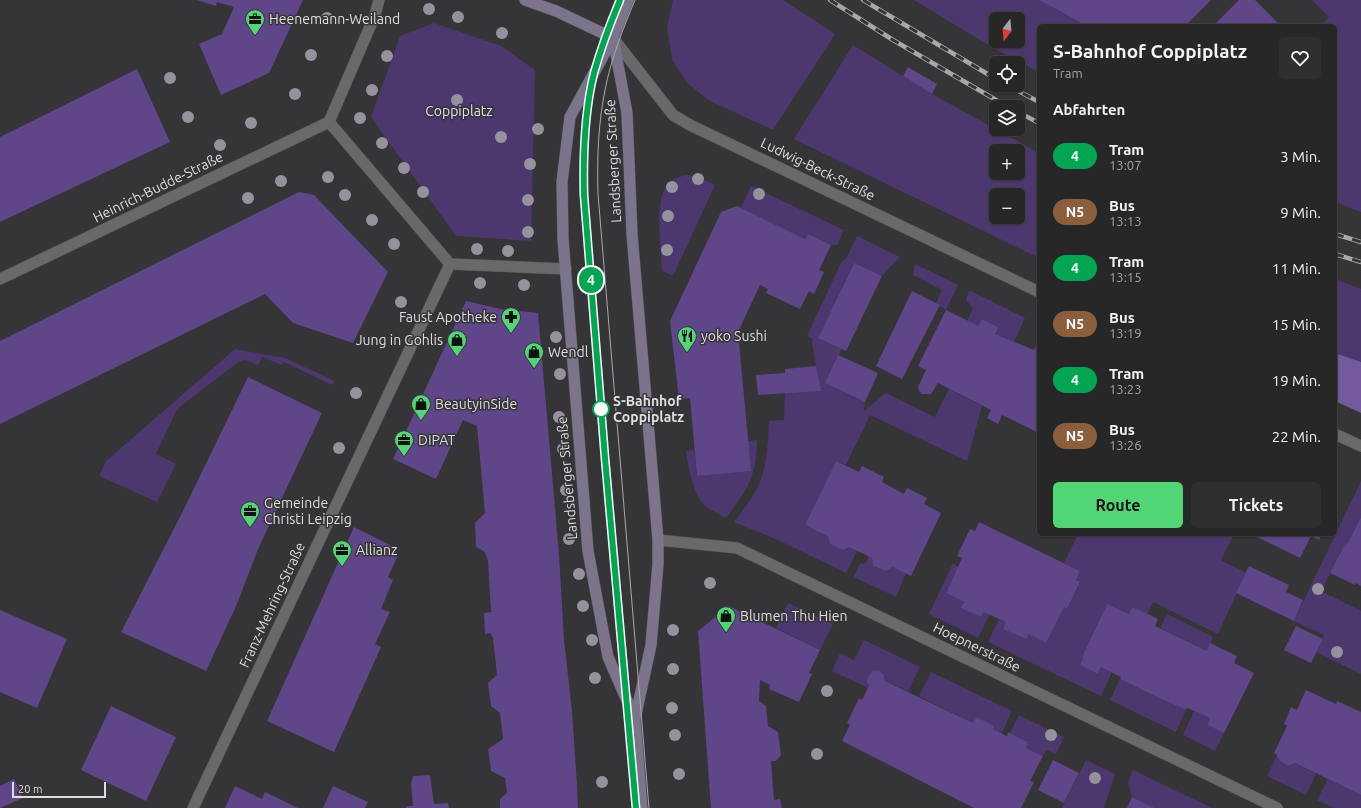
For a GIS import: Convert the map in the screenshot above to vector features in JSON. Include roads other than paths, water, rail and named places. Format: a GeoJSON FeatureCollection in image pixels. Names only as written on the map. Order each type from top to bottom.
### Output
{"type":"FeatureCollection","features":[{"type":"Feature","properties":{"kind":"main road"},"geometry":{"type":"LineString","coordinates":[[525,0],[556,11],[613,38],[628,0]]}},
{"type":"Feature","properties":{"kind":"main road","name":"Landsberger Straße"},"geometry":{"type":"LineString","coordinates":[[613,38],[570,116],[562,182],[563,238],[588,551],[608,657],[635,719]]}},
{"type":"Feature","properties":{"kind":"main road","name":"Landsberger Straße"},"geometry":{"type":"LineString","coordinates":[[613,38],[628,113],[632,234],[658,540],[658,564],[651,645],[635,719],[642,808]]}},
{"type":"Feature","properties":{"kind":"street"},"geometry":{"type":"LineString","coordinates":[[379,0],[375,15],[329,122],[450,264],[566,269]]}},
{"type":"Feature","properties":{"kind":"street","name":"Ludwig-Beck-Straße"},"geometry":{"type":"LineString","coordinates":[[613,38],[673,115],[690,125],[1037,291]]}},
{"type":"Feature","properties":{"kind":"street","name":"Heinrich-Budde-Straße"},"geometry":{"type":"LineString","coordinates":[[0,279],[329,122]]}},
{"type":"Feature","properties":{"kind":"street","name":"Franz-Mehring-Straße"},"geometry":{"type":"LineString","coordinates":[[193,808],[450,264]]}},
{"type":"Feature","properties":{"kind":"street"},"geometry":{"type":"LineString","coordinates":[[1337,435],[1361,446]]}},
{"type":"Feature","properties":{"kind":"street","name":"Hoepnerstraße"},"geometry":{"type":"LineString","coordinates":[[658,540],[737,548],[1276,808]]}},
{"type":"Feature","properties":{"kind":"tram line"},"geometry":{"type":"LineString","coordinates":[[620,0],[609,27],[594,73],[588,103],[585,134],[584,195],[605,458],[636,808]]}},
{"type":"Feature","properties":{"kind":"tram line","name":"4"},"geometry":{"type":"LineString","coordinates":[[620,0],[606,34],[594,74],[585,124],[583,157],[584,195],[605,458],[636,808]]}},
{"type":"Feature","properties":{"kind":"tram line"},"geometry":{"type":"LineString","coordinates":[[635,0],[614,56],[605,90],[599,129],[598,194],[649,808]]}},
{"type":"Feature","properties":{"kind":"railway"},"geometry":{"type":"LineString","coordinates":[[830,0],[893,40],[996,100]]}},
{"type":"Feature","properties":{"kind":"railway"},"geometry":{"type":"LineString","coordinates":[[863,0],[989,75]]}},
{"type":"Feature","properties":{"kind":"railway"},"geometry":{"type":"LineString","coordinates":[[1020,92],[1037,101]]}},
{"type":"Feature","properties":{"kind":"railway"},"geometry":{"type":"LineString","coordinates":[[1025,116],[1037,122]]}},
{"type":"Feature","properties":{"kind":"railway"},"geometry":{"type":"LineString","coordinates":[[1337,235],[1361,242]]}},
{"type":"Feature","properties":{"kind":"railway"},"geometry":{"type":"LineString","coordinates":[[1337,255],[1361,262]]}},
{"type":"Feature","properties":{"kind":"place","name":"Heenemann-Weiland"},"geometry":{"type":"Point","coordinates":[255,36]}},
{"type":"Feature","properties":{"kind":"place","name":"Faust Apotheke"},"geometry":{"type":"Point","coordinates":[511,334]}},
{"type":"Feature","properties":{"kind":"place","name":"yoko Sushi"},"geometry":{"type":"Point","coordinates":[687,353]}},
{"type":"Feature","properties":{"kind":"place","name":"Jung in Gohlis"},"geometry":{"type":"Point","coordinates":[457,357]}},
{"type":"Feature","properties":{"kind":"place","name":"Wendl"},"geometry":{"type":"Point","coordinates":[534,369]}},
{"type":"Feature","properties":{"kind":"place","name":"S-Bahnhof Coppiplatz"},"geometry":{"type":"Point","coordinates":[601,409]}},
{"type":"Feature","properties":{"kind":"place","name":"BeautyinSide"},"geometry":{"type":"Point","coordinates":[421,421]}},
{"type":"Feature","properties":{"kind":"place","name":"DIPAT"},"geometry":{"type":"Point","coordinates":[404,457]}},
{"type":"Feature","properties":{"kind":"place","name":"Gemeinde Christi Leipzig"},"geometry":{"type":"Point","coordinates":[250,528]}},
{"type":"Feature","properties":{"kind":"place","name":"Allianz"},"geometry":{"type":"Point","coordinates":[342,567]}},
{"type":"Feature","properties":{"kind":"place","name":"Blumen Thu Hien"},"geometry":{"type":"Point","coordinates":[726,633]}},
{"type":"Feature","properties":{"kind":"park label","name":"Coppiplatz"},"geometry":{"type":"Point","coordinates":[459,111]}}]}
